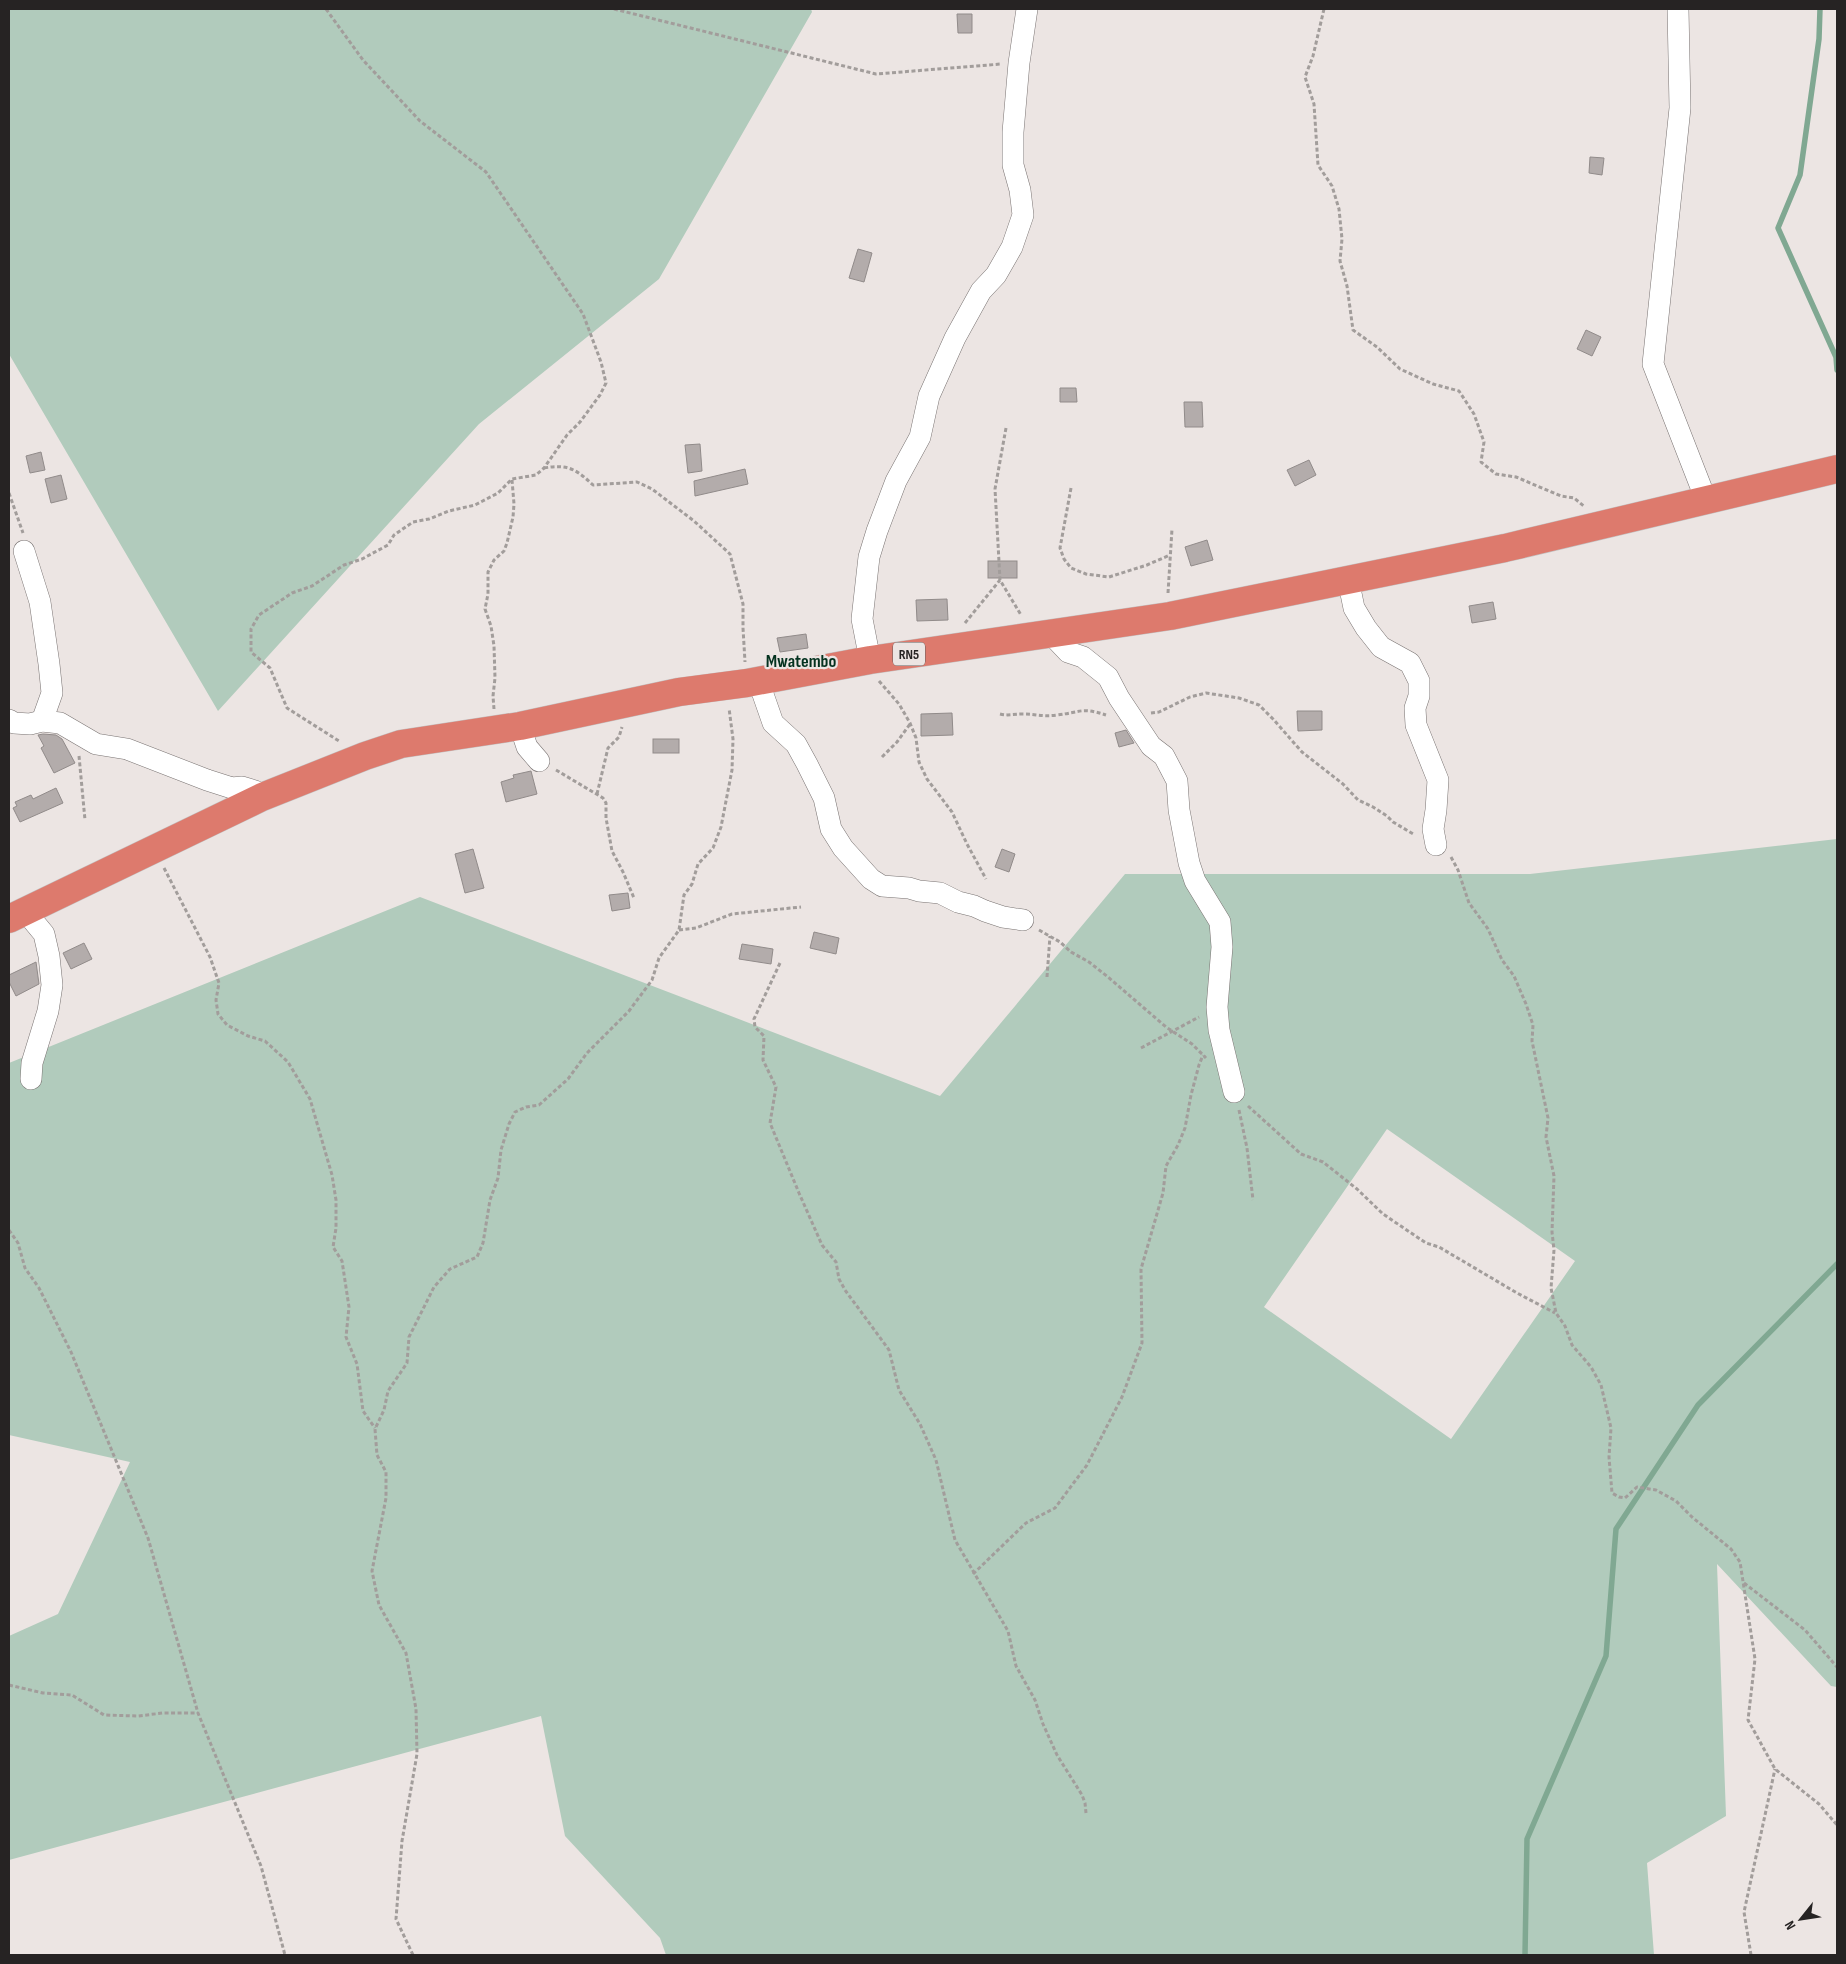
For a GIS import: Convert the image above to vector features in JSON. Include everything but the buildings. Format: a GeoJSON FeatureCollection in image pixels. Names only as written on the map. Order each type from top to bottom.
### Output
{"type":"FeatureCollection","features":[{"type":"Feature","properties":{"kind":"highway","name":"RN5"},"geometry":{"type":"LineString","coordinates":[[17,915],[262,797],[365,756],[401,744],[510,727],[637,701],[870,660],[1170,616],[1505,548],[1837,469]]}},
{"type":"Feature","properties":{"kind":"street"},"geometry":{"type":"LineString","coordinates":[[870,660],[862,619],[869,557],[877,531],[896,481],[920,437],[928,396],[955,338],[981,292],[996,275],[1012,247],[1023,215],[1020,190],[1013,165],[1013,132],[1019,62],[1027,9]]}},
{"type":"Feature","properties":{"kind":"street"},"geometry":{"type":"LineString","coordinates":[[1678,9],[1680,108],[1653,364],[1706,500]]}},
{"type":"Feature","properties":{"kind":"street"},"geometry":{"type":"LineString","coordinates":[[24,551],[40,602],[50,664],[52,693],[42,721]]}},
{"type":"Feature","properties":{"kind":"street"},"geometry":{"type":"LineString","coordinates":[[1348,579],[1354,608],[1366,628],[1381,647],[1410,663],[1419,680],[1419,696],[1415,708],[1416,725],[1438,780],[1433,829],[1436,845]]}},
{"type":"Feature","properties":{"kind":"street"},"geometry":{"type":"LineString","coordinates":[[1044,635],[1068,652],[1083,657],[1108,677],[1119,698],[1152,746],[1164,756],[1177,781],[1179,810],[1189,864],[1195,881],[1220,922],[1222,947],[1217,1007],[1219,1030],[1234,1092]]}},
{"type":"Feature","properties":{"kind":"street"},"geometry":{"type":"LineString","coordinates":[[744,683],[773,723],[796,744],[824,798],[831,830],[843,848],[871,879],[882,886],[940,893],[958,902],[985,911],[1023,920]]}},
{"type":"Feature","properties":{"kind":"street"},"geometry":{"type":"LineString","coordinates":[[9,720],[14,723],[30,724],[42,721],[60,723],[96,744],[127,749],[207,780],[232,788],[242,787],[255,791],[262,797]]}},
{"type":"Feature","properties":{"kind":"street"},"geometry":{"type":"LineString","coordinates":[[510,727],[540,761]]}},
{"type":"Feature","properties":{"kind":"street"},"geometry":{"type":"LineString","coordinates":[[17,915],[44,934],[49,956],[52,985],[48,1011],[32,1063],[32,1079]]}},
{"type":"Feature","properties":{"kind":"path"},"geometry":{"type":"LineString","coordinates":[[326,9],[363,60],[420,121],[486,172],[582,314],[601,362],[606,383],[600,395],[580,422],[567,435],[544,468],[536,475],[512,479],[498,493],[474,505],[449,511],[429,520],[413,522],[399,531],[388,545],[362,559],[344,564],[324,580],[292,593],[259,615],[251,629],[251,652],[270,668],[287,708],[319,730],[365,756]]}},
{"type":"Feature","properties":{"kind":"path"},"geometry":{"type":"LineString","coordinates":[[614,9],[876,74],[1019,62]]}},
{"type":"Feature","properties":{"kind":"path"},"geometry":{"type":"LineString","coordinates":[[1324,9],[1313,56],[1305,77],[1314,104],[1318,165],[1332,186],[1339,209],[1342,240],[1340,261],[1347,286],[1353,330],[1377,347],[1400,369],[1433,384],[1459,391],[1474,414],[1484,442],[1481,462],[1496,474],[1516,477],[1561,496],[1574,498],[1606,525]]}},
{"type":"Feature","properties":{"kind":"path"},"geometry":{"type":"LineString","coordinates":[[1006,428],[995,488],[1000,580],[1025,621],[1044,635]]}},
{"type":"Feature","properties":{"kind":"path"},"geometry":{"type":"LineString","coordinates":[[375,1429],[384,1410],[388,1391],[407,1363],[409,1337],[434,1287],[450,1269],[477,1257],[483,1243],[490,1200],[498,1178],[501,1150],[515,1112],[526,1106],[539,1105],[557,1091],[587,1052],[628,1011],[652,980],[659,958],[679,930],[684,895],[692,884],[698,864],[713,848],[732,770],[733,739],[744,683],[743,604],[730,554],[694,521],[652,489],[636,482],[594,485],[581,473],[566,466],[544,468]]}},
{"type":"Feature","properties":{"kind":"path"},"geometry":{"type":"LineString","coordinates":[[510,727],[494,708],[493,696],[496,678],[494,646],[491,626],[485,609],[488,594],[488,572],[494,560],[504,551],[513,518],[512,479]]}},
{"type":"Feature","properties":{"kind":"path"},"geometry":{"type":"LineString","coordinates":[[1071,488],[1060,548],[1064,559],[1071,568],[1086,574],[1109,577],[1148,565],[1170,555]]}},
{"type":"Feature","properties":{"kind":"path"},"geometry":{"type":"LineString","coordinates":[[9,493],[23,531],[24,551]]}},
{"type":"Feature","properties":{"kind":"path"},"geometry":{"type":"LineString","coordinates":[[1170,616],[1167,584],[1172,529]]}},
{"type":"Feature","properties":{"kind":"path"},"geometry":{"type":"LineString","coordinates":[[942,649],[1000,580]]}},
{"type":"Feature","properties":{"kind":"path"},"geometry":{"type":"LineString","coordinates":[[870,660],[881,684],[898,704],[910,723],[916,738],[919,762],[927,779],[952,812],[986,880]]}},
{"type":"Feature","properties":{"kind":"path"},"geometry":{"type":"LineString","coordinates":[[1000,714],[1010,716],[1023,714],[1041,717],[1093,710],[1119,719],[1134,718],[1159,712],[1190,697],[1206,693],[1239,698],[1259,705],[1302,752],[1343,784],[1358,800],[1387,816],[1393,822],[1448,850],[1458,870],[1470,904],[1488,929],[1502,960],[1514,976],[1533,1025],[1532,1040],[1548,1118],[1546,1137],[1554,1176],[1552,1288],[1556,1313],[1565,1326],[1572,1345],[1591,1367],[1601,1385],[1612,1428],[1609,1457],[1612,1493],[1625,1498],[1637,1487],[1656,1490],[1676,1501],[1692,1517],[1732,1549],[1740,1562],[1755,1659],[1748,1720],[1774,1769],[1819,1804],[1837,1825]]}},
{"type":"Feature","properties":{"kind":"path"},"geometry":{"type":"LineString","coordinates":[[598,794],[608,748],[619,737],[622,727],[632,716],[637,701]]}},
{"type":"Feature","properties":{"kind":"path"},"geometry":{"type":"LineString","coordinates":[[882,757],[897,742],[910,723]]}},
{"type":"Feature","properties":{"kind":"path"},"geometry":{"type":"LineString","coordinates":[[75,733],[85,820]]}},
{"type":"Feature","properties":{"kind":"path"},"geometry":{"type":"LineString","coordinates":[[540,761],[598,794],[606,803],[606,818],[612,851],[634,898]]}},
{"type":"Feature","properties":{"kind":"path"},"geometry":{"type":"LineString","coordinates":[[154,849],[210,957],[219,983],[216,1000],[218,1014],[226,1025],[248,1036],[264,1041],[288,1062],[310,1099],[332,1175],[336,1200],[336,1228],[333,1247],[342,1261],[349,1307],[346,1337],[357,1364],[363,1411],[375,1429],[377,1455],[386,1472],[386,1498],[372,1571],[380,1605],[406,1653],[416,1709],[417,1754],[402,1841],[396,1919],[413,1955]]}},
{"type":"Feature","properties":{"kind":"path"},"geometry":{"type":"LineString","coordinates":[[679,930],[696,928],[732,914],[801,907]]}},
{"type":"Feature","properties":{"kind":"path"},"geometry":{"type":"LineString","coordinates":[[1023,920],[1089,962],[1172,1031],[1192,1044],[1210,1062]]}},
{"type":"Feature","properties":{"kind":"path"},"geometry":{"type":"LineString","coordinates":[[1047,977],[1050,936]]}},
{"type":"Feature","properties":{"kind":"path"},"geometry":{"type":"LineString","coordinates":[[780,963],[754,1019],[755,1027],[764,1036],[763,1060],[776,1087],[770,1123],[822,1244],[836,1262],[839,1279],[844,1290],[889,1350],[899,1390],[920,1424],[936,1460],[955,1540],[1008,1631],[1016,1666],[1035,1700],[1057,1755],[1082,1795],[1086,1813]]}},
{"type":"Feature","properties":{"kind":"path"},"geometry":{"type":"LineString","coordinates":[[1141,1048],[1217,1007]]}},
{"type":"Feature","properties":{"kind":"path"},"geometry":{"type":"LineString","coordinates":[[974,1574],[1026,1523],[1055,1508],[1087,1465],[1122,1397],[1142,1343],[1141,1269],[1163,1193],[1166,1166],[1185,1128],[1199,1065],[1219,1030]]}},
{"type":"Feature","properties":{"kind":"path"},"geometry":{"type":"LineString","coordinates":[[1234,1092],[1302,1154],[1323,1162],[1357,1189],[1384,1214],[1426,1243],[1439,1247],[1517,1293],[1556,1313]]}},
{"type":"Feature","properties":{"kind":"path"},"geometry":{"type":"LineString","coordinates":[[1234,1092],[1243,1126],[1253,1200]]}},
{"type":"Feature","properties":{"kind":"path"},"geometry":{"type":"LineString","coordinates":[[9,1230],[18,1244],[25,1268],[39,1288],[71,1352],[148,1538],[198,1713],[261,1866],[285,1955]]}},
{"type":"Feature","properties":{"kind":"path"},"geometry":{"type":"LineString","coordinates":[[1743,1582],[1805,1630],[1837,1667]]}},
{"type":"Feature","properties":{"kind":"path"},"geometry":{"type":"LineString","coordinates":[[9,1685],[43,1694],[72,1694],[104,1715],[138,1716],[163,1713],[198,1713]]}},
{"type":"Feature","properties":{"kind":"path"},"geometry":{"type":"LineString","coordinates":[[1751,1955],[1744,1912],[1774,1769]]}},
{"type":"Feature","properties":{"kind":"green space"},"geometry":{"type":"Polygon","coordinates":[[[9,9],[811,9],[812,12],[659,279],[479,424],[218,711],[9,354],[9,9]]]}},
{"type":"Feature","properties":{"kind":"green space"},"geometry":{"type":"Polygon","coordinates":[[[1837,839],[1837,1687],[1831,1686],[1717,1564],[1726,1816],[1647,1863],[1654,1955],[666,1955],[660,1938],[565,1836],[541,1716],[9,1860],[9,1636],[58,1614],[130,1462],[9,1435],[9,1063],[420,897],[940,1096],[1125,874],[1530,874],[1837,839]],[[1387,1129],[1264,1307],[1451,1439],[1575,1261],[1387,1129]]]}},
{"type":"Feature","properties":{"kind":"waterway"},"geometry":{"type":"LineString","coordinates":[[1820,9],[1819,39],[1800,175],[1778,228],[1836,357],[1837,370]]}},
{"type":"Feature","properties":{"kind":"waterway"},"geometry":{"type":"LineString","coordinates":[[1525,1955],[1527,1839],[1606,1656],[1616,1529],[1698,1405],[1837,1264]]}},
{"type":"Feature","properties":{"kind":"district","name":"Mwatembo"},"geometry":{"type":"Point","coordinates":[801,661]}}]}
